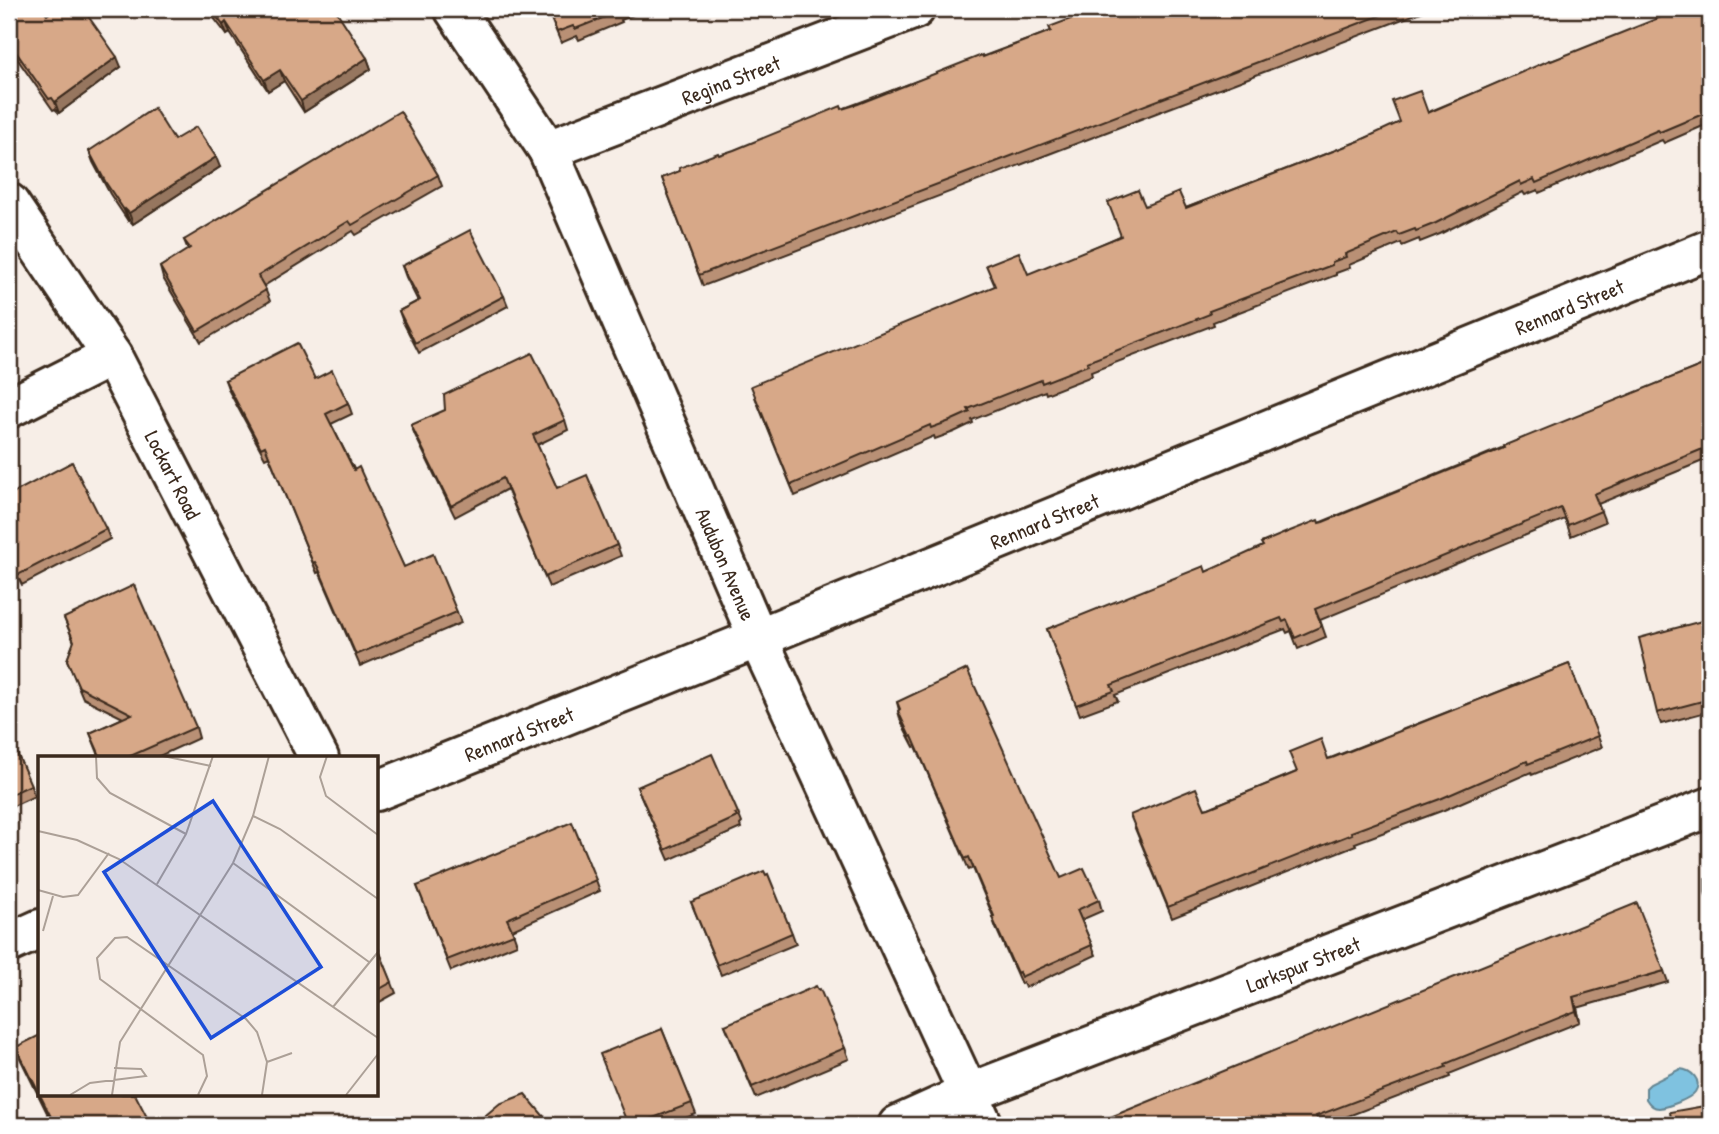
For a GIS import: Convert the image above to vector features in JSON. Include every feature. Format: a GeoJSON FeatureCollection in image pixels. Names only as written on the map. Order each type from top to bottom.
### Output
{"type":"FeatureCollection","features":[{"type":"Feature","properties":{"kind":"street","name":"Audubon Avenue"},"geometry":{"type":"LineString","coordinates":[[454,9],[548,150],[758,638],[976,1109]]}},
{"type":"Feature","properties":{"kind":"street","name":"Regina Street"},"geometry":{"type":"LineString","coordinates":[[548,150],[915,9]]}},
{"type":"Feature","properties":{"kind":"street","name":"Lockart Road"},"geometry":{"type":"LineString","coordinates":[[9,203],[112,356],[318,756]]}},
{"type":"Feature","properties":{"kind":"street","name":"Rennard Street"},"geometry":{"type":"LineString","coordinates":[[378,790],[1710,249]]}},
{"type":"Feature","properties":{"kind":"street"},"geometry":{"type":"LineString","coordinates":[[9,408],[112,356]]}},
{"type":"Feature","properties":{"kind":"street","name":"Larkspur Street"},"geometry":{"type":"LineString","coordinates":[[898,1125],[976,1109],[1710,807]]}},
{"type":"Feature","properties":{"kind":"street"},"geometry":{"type":"LineString","coordinates":[[9,943],[38,930]]}},
{"type":"Feature","properties":{"kind":"water"},"geometry":{"type":"Polygon","coordinates":[[[1680,1069],[1695,1076],[1698,1083],[1695,1092],[1668,1106],[1659,1108],[1651,1105],[1646,1099],[1646,1088],[1680,1069]]]}},
{"type":"Feature","properties":{"kind":"building"},"geometry":{"type":"Polygon","coordinates":[[[9,9],[42,9],[47,15],[55,9],[83,9],[117,57],[55,102],[52,98],[49,99],[14,49],[16,48],[9,38],[9,9]]]}},
{"type":"Feature","properties":{"kind":"building"},"geometry":{"type":"Polygon","coordinates":[[[211,9],[294,9],[297,13],[304,9],[335,9],[367,58],[301,101],[280,70],[264,80],[226,22],[223,25],[211,9]]]}},
{"type":"Feature","properties":{"kind":"building"},"geometry":{"type":"Polygon","coordinates":[[[548,9],[617,9],[618,12],[575,29],[573,26],[557,32],[548,9]]]}},
{"type":"Feature","properties":{"kind":"building"},"geometry":{"type":"Polygon","coordinates":[[[1110,9],[1397,9],[699,275],[662,178],[680,171],[679,168],[718,153],[719,155],[734,150],[841,106],[842,109],[858,104],[1051,31],[1049,27],[1089,12],[1090,16],[1110,9]]]}},
{"type":"Feature","properties":{"kind":"building"},"geometry":{"type":"Polygon","coordinates":[[[1681,9],[1710,9],[1710,111],[1660,132],[1658,130],[1536,183],[1534,179],[1521,185],[1520,181],[1436,223],[1399,235],[1397,232],[1345,254],[1346,257],[1332,262],[1332,265],[1209,311],[1210,314],[1087,362],[1088,365],[968,409],[970,412],[950,421],[931,428],[930,425],[791,485],[751,386],[995,286],[986,265],[1019,252],[1028,274],[1121,236],[1108,202],[1138,190],[1145,206],[1179,192],[1186,208],[1359,141],[1400,122],[1392,101],[1420,91],[1428,113],[1550,60],[1681,9]]]}},
{"type":"Feature","properties":{"kind":"building"},"geometry":{"type":"Polygon","coordinates":[[[154,108],[174,140],[196,127],[216,157],[129,213],[124,210],[106,183],[89,151],[154,108]]]}},
{"type":"Feature","properties":{"kind":"building"},"geometry":{"type":"Polygon","coordinates":[[[400,111],[438,175],[352,225],[349,221],[258,276],[266,290],[197,331],[160,267],[190,248],[184,240],[400,111]]]}},
{"type":"Feature","properties":{"kind":"building"},"geometry":{"type":"Polygon","coordinates":[[[470,230],[504,296],[415,343],[399,311],[420,300],[402,266],[470,230]]]}},
{"type":"Feature","properties":{"kind":"building"},"geometry":{"type":"Polygon","coordinates":[[[297,343],[315,379],[332,370],[348,403],[326,414],[354,470],[359,467],[404,567],[433,554],[457,612],[356,655],[318,567],[313,563],[265,446],[261,448],[225,380],[297,343]]]}},
{"type":"Feature","properties":{"kind":"building"},"geometry":{"type":"Polygon","coordinates":[[[532,353],[565,420],[533,435],[557,488],[587,475],[617,545],[545,577],[503,478],[451,506],[411,425],[445,410],[444,395],[532,353]]]}},
{"type":"Feature","properties":{"kind":"building"},"geometry":{"type":"Polygon","coordinates":[[[1710,362],[1710,446],[1594,494],[1601,511],[1568,525],[1561,508],[1315,609],[1322,626],[1295,638],[1287,620],[1283,622],[1281,618],[1111,685],[1114,691],[1076,705],[1047,629],[1204,566],[1206,572],[1263,546],[1261,543],[1318,520],[1319,523],[1323,522],[1710,362]]]}},
{"type":"Feature","properties":{"kind":"building"},"geometry":{"type":"Polygon","coordinates":[[[72,462],[106,529],[18,575],[9,557],[9,495],[72,462]]]}},
{"type":"Feature","properties":{"kind":"building"},"geometry":{"type":"Polygon","coordinates":[[[134,585],[196,727],[131,756],[100,756],[90,733],[132,714],[79,687],[67,660],[74,641],[64,618],[134,585]]]}},
{"type":"Feature","properties":{"kind":"building"},"geometry":{"type":"Polygon","coordinates":[[[1709,619],[1710,699],[1657,713],[1639,638],[1709,619]]]}},
{"type":"Feature","properties":{"kind":"building"},"geometry":{"type":"Polygon","coordinates":[[[1569,664],[1598,736],[1528,764],[1527,761],[1440,799],[1351,832],[1352,834],[1168,907],[1130,815],[1196,788],[1205,809],[1209,808],[1297,772],[1289,752],[1321,739],[1328,759],[1332,758],[1569,664]]]}},
{"type":"Feature","properties":{"kind":"building"},"geometry":{"type":"Polygon","coordinates":[[[967,669],[1061,878],[1084,868],[1099,900],[1077,910],[1092,945],[1021,977],[992,917],[994,916],[969,857],[965,859],[912,736],[910,737],[898,711],[900,709],[897,702],[967,669]]]}},
{"type":"Feature","properties":{"kind":"building"},"geometry":{"type":"Polygon","coordinates":[[[9,735],[31,785],[9,795],[9,735]]]}},
{"type":"Feature","properties":{"kind":"building"},"geometry":{"type":"Polygon","coordinates":[[[712,754],[738,813],[735,814],[737,817],[665,850],[637,787],[712,754]]]}},
{"type":"Feature","properties":{"kind":"building"},"geometry":{"type":"Polygon","coordinates":[[[572,822],[596,880],[507,919],[514,934],[447,960],[417,886],[572,822]]]}},
{"type":"Feature","properties":{"kind":"building"},"geometry":{"type":"Polygon","coordinates":[[[764,871],[768,874],[792,933],[717,965],[691,902],[764,871]]]}},
{"type":"Feature","properties":{"kind":"building"},"geometry":{"type":"Polygon","coordinates":[[[1710,878],[1710,910],[1705,879],[1710,878]]]}},
{"type":"Feature","properties":{"kind":"building"},"geometry":{"type":"Polygon","coordinates":[[[1637,903],[1664,971],[1573,997],[1576,1011],[1445,1064],[1446,1067],[1316,1116],[1320,1125],[1091,1125],[1637,903]]]}},
{"type":"Feature","properties":{"kind":"building"},"geometry":{"type":"Polygon","coordinates":[[[378,948],[392,982],[378,990],[378,948]]]}},
{"type":"Feature","properties":{"kind":"building"},"geometry":{"type":"Polygon","coordinates":[[[816,986],[820,989],[845,1048],[752,1087],[725,1025],[816,986]]]}},
{"type":"Feature","properties":{"kind":"building"},"geometry":{"type":"Polygon","coordinates":[[[662,1029],[692,1103],[635,1125],[628,1125],[600,1054],[662,1029]]]}},
{"type":"Feature","properties":{"kind":"building"},"geometry":{"type":"Polygon","coordinates":[[[38,1036],[38,1091],[16,1047],[38,1036]]]}},
{"type":"Feature","properties":{"kind":"building"},"geometry":{"type":"Polygon","coordinates":[[[525,1094],[551,1125],[474,1125],[499,1104],[525,1094]]]}},
{"type":"Feature","properties":{"kind":"building"},"geometry":{"type":"Polygon","coordinates":[[[40,1096],[136,1096],[151,1125],[55,1125],[40,1096]]]}},
{"type":"Feature","properties":{"kind":"building"},"geometry":{"type":"Polygon","coordinates":[[[1710,1105],[1710,1125],[1672,1125],[1670,1112],[1710,1105]]]}}]}
